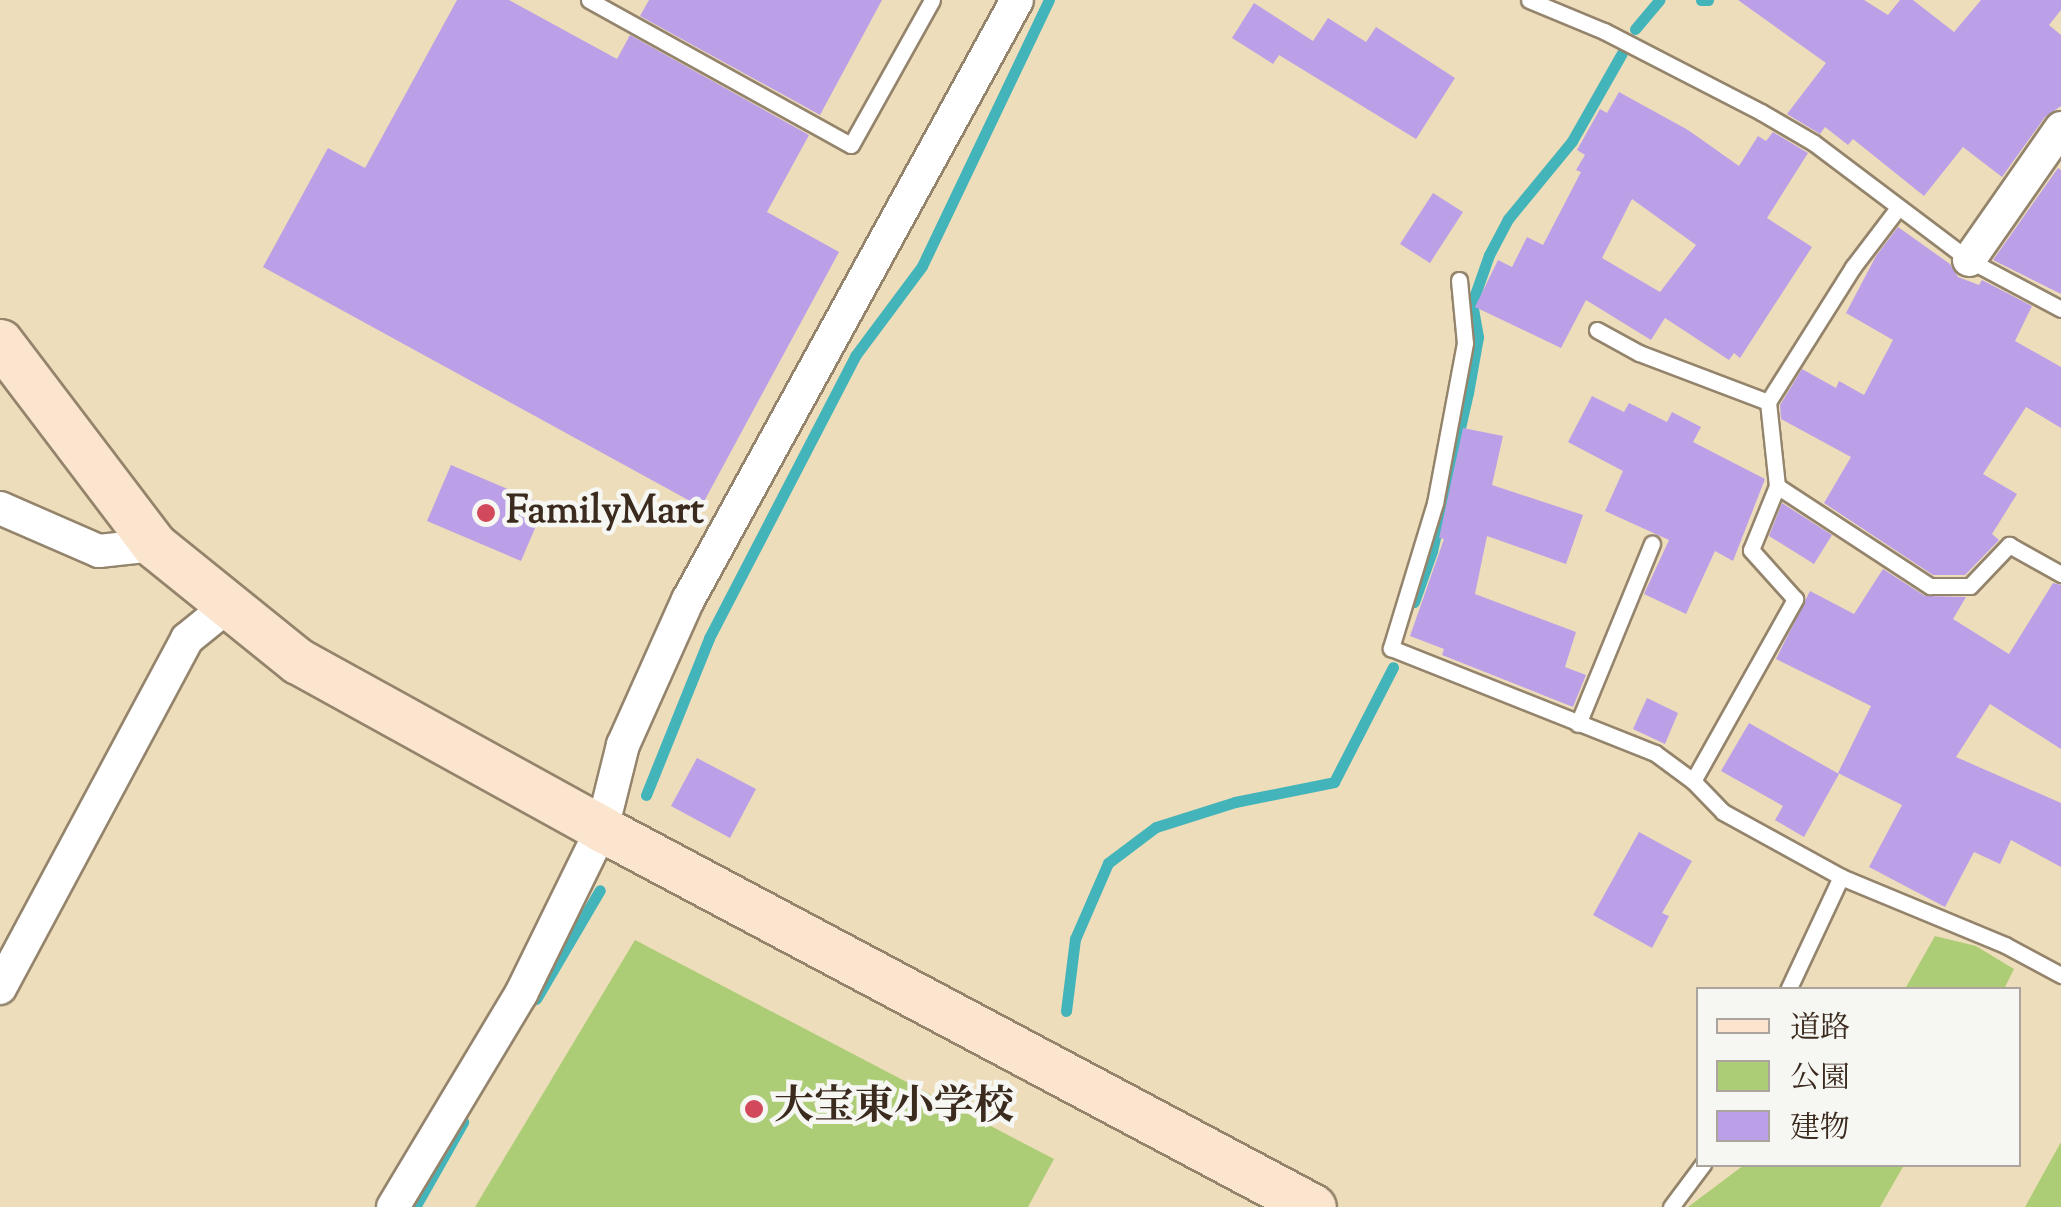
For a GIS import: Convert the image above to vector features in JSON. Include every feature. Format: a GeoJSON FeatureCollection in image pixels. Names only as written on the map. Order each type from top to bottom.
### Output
{"type":"FeatureCollection","features":[{"type":"Feature","properties":{"kind":"street"},"geometry":{"type":"LineString","coordinates":[[392,1207],[521,994],[602,830],[623,744],[688,600],[1017,0]]}},
{"type":"Feature","properties":{"kind":"street"},"geometry":{"type":"LineString","coordinates":[[1969,260],[2061,128]]}},
{"type":"Feature","properties":{"kind":"street"},"geometry":{"type":"LineString","coordinates":[[0,342],[154,545],[298,661],[602,830],[1313,1207]]}},
{"type":"Feature","properties":{"kind":"street"},"geometry":{"type":"LineString","coordinates":[[0,508],[99,551],[154,545]]}},
{"type":"Feature","properties":{"kind":"street"},"geometry":{"type":"LineString","coordinates":[[0,988],[187,638],[228,605]]}},
{"type":"Feature","properties":{"kind":"lane"},"geometry":{"type":"LineString","coordinates":[[589,0],[851,144],[932,0]]}},
{"type":"Feature","properties":{"kind":"lane"},"geometry":{"type":"LineString","coordinates":[[1529,0],[1604,31],[1761,112],[1814,143],[1969,260],[2061,310]]}},
{"type":"Feature","properties":{"kind":"lane"},"geometry":{"type":"LineString","coordinates":[[1694,781],[1795,599],[1751,550],[1777,486],[1768,402],[1854,267],[1898,208]]}},
{"type":"Feature","properties":{"kind":"lane"},"geometry":{"type":"LineString","coordinates":[[1460,280],[1465,342],[1442,468],[1391,648],[1655,753],[1694,781],[1723,812],[1841,877],[2005,944],[2061,975]]}},
{"type":"Feature","properties":{"kind":"lane"},"geometry":{"type":"LineString","coordinates":[[1597,330],[1639,353],[1768,402]]}},
{"type":"Feature","properties":{"kind":"lane"},"geometry":{"type":"LineString","coordinates":[[1777,486],[1930,586],[1970,586],[2009,545],[2061,574]]}},
{"type":"Feature","properties":{"kind":"lane"},"geometry":{"type":"LineString","coordinates":[[1578,724],[1652,544]]}},
{"type":"Feature","properties":{"kind":"lane"},"geometry":{"type":"LineString","coordinates":[[1789,987],[1841,877]]}},
{"type":"Feature","properties":{"kind":"lane"},"geometry":{"type":"LineString","coordinates":[[1671,1207],[1701,1167]]}},
{"type":"Feature","properties":{"kind":"green space"},"geometry":{"type":"Polygon","coordinates":[[[1935,936],[1976,946],[2014,969],[2005,987],[1906,987],[1935,936]]]}},
{"type":"Feature","properties":{"kind":"green space","name":"大宝東小学校"},"geometry":{"type":"Polygon","coordinates":[[[635,940],[1054,1159],[1028,1207],[475,1207],[635,940]]]}},
{"type":"Feature","properties":{"kind":"green space"},"geometry":{"type":"Polygon","coordinates":[[[2061,1142],[2061,1207],[2025,1207],[2061,1142]]]}},
{"type":"Feature","properties":{"kind":"green space"},"geometry":{"type":"Polygon","coordinates":[[[1741,1167],[1903,1167],[1880,1207],[1688,1207],[1741,1167]]]}},
{"type":"Feature","properties":{"kind":"building"},"geometry":{"type":"Polygon","coordinates":[[[457,0],[509,0],[617,59],[630,35],[809,135],[767,212],[839,252],[701,507],[263,267],[328,148],[365,168],[457,0]]]}},
{"type":"Feature","properties":{"kind":"building"},"geometry":{"type":"Polygon","coordinates":[[[649,0],[882,0],[820,115],[640,16],[649,0]]]}},
{"type":"Feature","properties":{"kind":"building"},"geometry":{"type":"Polygon","coordinates":[[[1738,0],[1864,0],[1888,15],[1900,0],[1913,0],[1954,32],[1981,0],[2061,0],[2061,10],[2049,25],[2061,35],[2061,106],[2045,117],[2002,177],[1963,147],[1924,196],[1853,139],[1848,145],[1825,127],[1820,134],[1787,114],[1826,63],[1738,0]]]}},
{"type":"Feature","properties":{"kind":"building"},"geometry":{"type":"Polygon","coordinates":[[[1254,3],[1313,41],[1328,18],[1366,42],[1376,27],[1455,78],[1416,139],[1279,55],[1273,64],[1232,38],[1254,3]]]}},
{"type":"Feature","properties":{"kind":"building"},"geometry":{"type":"Polygon","coordinates":[[[1619,92],[1688,130],[1739,166],[1758,136],[1766,141],[1773,132],[1808,153],[1767,218],[1812,247],[1740,358],[1734,353],[1729,360],[1665,318],[1651,340],[1586,300],[1561,348],[1475,307],[1498,260],[1512,267],[1527,237],[1543,245],[1581,172],[1576,170],[1585,155],[1577,150],[1600,109],[1607,113],[1619,92]],[[1632,199],[1602,258],[1660,292],[1696,245],[1632,199]]]}},
{"type":"Feature","properties":{"kind":"building"},"geometry":{"type":"Polygon","coordinates":[[[2058,168],[2061,170],[2061,294],[1993,260],[2058,168]]]}},
{"type":"Feature","properties":{"kind":"building"},"geometry":{"type":"Polygon","coordinates":[[[1433,193],[1463,212],[1430,263],[1400,244],[1433,193]]]}},
{"type":"Feature","properties":{"kind":"building"},"geometry":{"type":"Polygon","coordinates":[[[1898,227],[1950,264],[1958,277],[1979,285],[1982,280],[2032,306],[2015,341],[2061,367],[2061,428],[2026,407],[1983,474],[2017,494],[1992,534],[1999,540],[1965,575],[1933,575],[1824,503],[1851,457],[1781,419],[1780,405],[1802,369],[1836,388],[1839,381],[1864,395],[1893,340],[1846,313],[1876,256],[1898,227]]]}},
{"type":"Feature","properties":{"kind":"building"},"geometry":{"type":"Polygon","coordinates":[[[1592,396],[1624,412],[1629,403],[1667,422],[1672,412],[1701,427],[1693,442],[1765,479],[1733,561],[1715,551],[1686,614],[1644,594],[1669,540],[1605,511],[1623,471],[1568,442],[1592,396]]]}},
{"type":"Feature","properties":{"kind":"building"},"geometry":{"type":"Polygon","coordinates":[[[1463,428],[1503,436],[1492,485],[1583,515],[1566,564],[1487,536],[1475,594],[1576,632],[1565,667],[1586,675],[1573,707],[1442,655],[1444,649],[1410,636],[1444,539],[1439,538],[1463,428]]]}},
{"type":"Feature","properties":{"kind":"building","name":"FamilyMart"},"geometry":{"type":"Polygon","coordinates":[[[451,465],[545,505],[521,561],[427,521],[451,465]]]}},
{"type":"Feature","properties":{"kind":"building"},"geometry":{"type":"Polygon","coordinates":[[[1782,503],[1832,535],[1814,564],[1769,536],[1782,503]]]}},
{"type":"Feature","properties":{"kind":"building"},"geometry":{"type":"Polygon","coordinates":[[[1883,569],[1925,596],[1966,597],[1953,619],[2009,654],[2053,583],[2061,585],[2061,749],[1990,704],[1956,757],[2061,803],[2061,867],[2011,840],[2000,864],[1974,852],[1945,907],[1869,867],[1902,805],[1838,773],[1871,706],[1776,659],[1810,591],[1854,614],[1883,569]]]}},
{"type":"Feature","properties":{"kind":"building"},"geometry":{"type":"Polygon","coordinates":[[[1647,698],[1678,713],[1665,744],[1633,729],[1647,698]]]}},
{"type":"Feature","properties":{"kind":"building"},"geometry":{"type":"Polygon","coordinates":[[[1749,723],[1839,774],[1804,837],[1775,820],[1783,806],[1721,771],[1749,723]]]}},
{"type":"Feature","properties":{"kind":"building"},"geometry":{"type":"Polygon","coordinates":[[[697,758],[756,789],[730,838],[671,806],[697,758]]]}},
{"type":"Feature","properties":{"kind":"building"},"geometry":{"type":"Polygon","coordinates":[[[1639,832],[1692,861],[1662,913],[1669,916],[1652,948],[1593,915],[1639,832]]]}},
{"type":"Feature","properties":{"kind":"waterway"},"geometry":{"type":"LineString","coordinates":[[646,795],[709,638],[855,356],[922,266],[1049,0]]}},
{"type":"Feature","properties":{"kind":"waterway"},"geometry":{"type":"LineString","coordinates":[[1635,29],[1659,0]]}},
{"type":"Feature","properties":{"kind":"waterway"},"geometry":{"type":"LineString","coordinates":[[1701,0],[1708,0]]}},
{"type":"Feature","properties":{"kind":"waterway"},"geometry":{"type":"LineString","coordinates":[[1414,602],[1432,551],[1468,393],[1478,337],[1472,303],[1489,255],[1508,219],[1572,141],[1622,53]]}},
{"type":"Feature","properties":{"kind":"waterway"},"geometry":{"type":"LineString","coordinates":[[1066,1011],[1075,939],[1108,863],[1156,827],[1235,802],[1334,782],[1393,667]]}},
{"type":"Feature","properties":{"kind":"waterway"},"geometry":{"type":"LineString","coordinates":[[536,999],[600,890]]}},
{"type":"Feature","properties":{"kind":"waterway"},"geometry":{"type":"LineString","coordinates":[[415,1207],[463,1122]]}},
{"type":"Feature","properties":{"kind":"place","name":"FamilyMart"},"geometry":{"type":"Point","coordinates":[486,513]}},
{"type":"Feature","properties":{"kind":"place","name":"大宝東小学校"},"geometry":{"type":"Point","coordinates":[754,1109]}}]}
